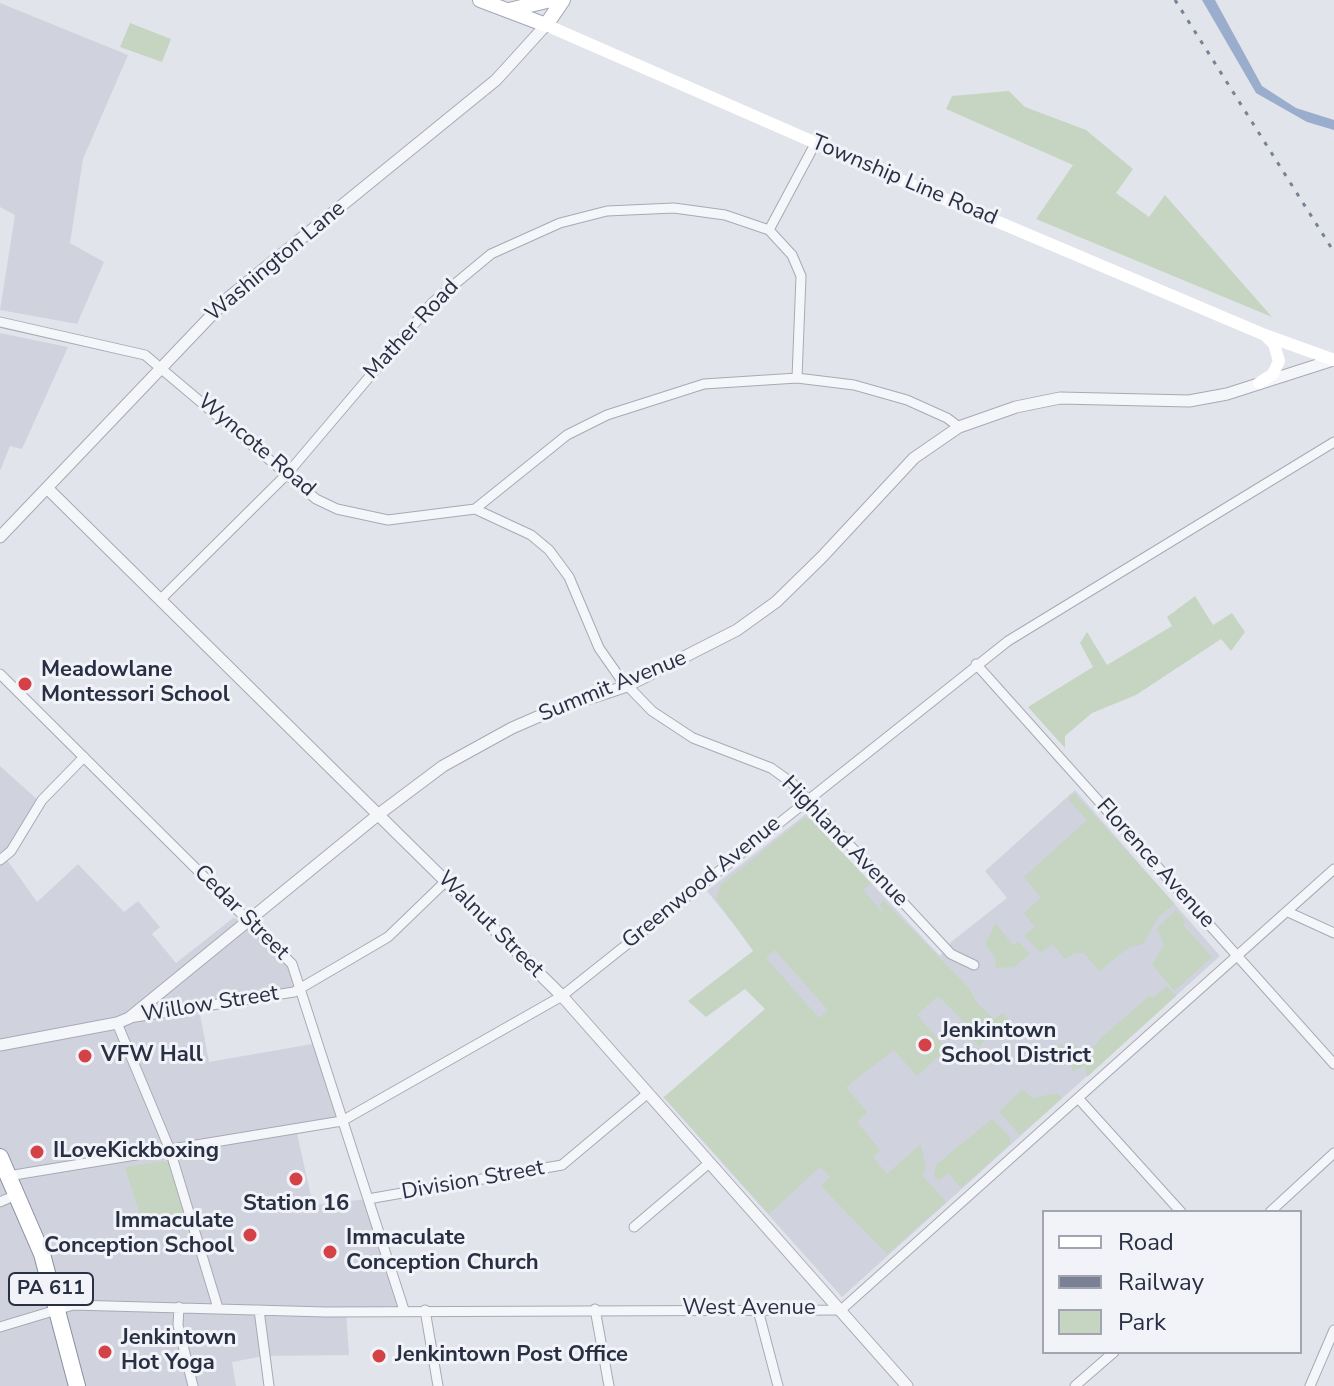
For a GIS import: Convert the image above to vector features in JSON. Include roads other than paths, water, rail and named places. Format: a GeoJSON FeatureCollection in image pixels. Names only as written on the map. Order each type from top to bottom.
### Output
{"type":"FeatureCollection","features":[{"type":"Feature","properties":{"kind":"highway","name":"PA 611"},"geometry":{"type":"LineString","coordinates":[[0,1157],[42,1254],[77,1386]]}},
{"type":"Feature","properties":{"kind":"main road","name":"Township Line Road"},"geometry":{"type":"LineString","coordinates":[[480,0],[546,25],[815,144],[1333,363]]}},
{"type":"Feature","properties":{"kind":"main road"},"geometry":{"type":"LineString","coordinates":[[505,10],[551,0]]}},
{"type":"Feature","properties":{"kind":"main road","name":"Washington Lane"},"geometry":{"type":"LineString","coordinates":[[546,25],[563,0]]}},
{"type":"Feature","properties":{"kind":"main road"},"geometry":{"type":"LineString","coordinates":[[1259,383],[1273,374],[1279,361],[1274,344],[1265,335]]}},
{"type":"Feature","properties":{"kind":"street","name":"Washington Lane"},"geometry":{"type":"LineString","coordinates":[[0,537],[228,298],[496,80],[546,25]]}},
{"type":"Feature","properties":{"kind":"street"},"geometry":{"type":"LineString","coordinates":[[797,378],[801,276],[792,255],[769,230],[815,144]]}},
{"type":"Feature","properties":{"kind":"street","name":"Mather Road"},"geometry":{"type":"LineString","coordinates":[[162,598],[287,474],[432,303],[460,277],[515,241],[560,223],[632,208],[704,211],[769,230]]}},
{"type":"Feature","properties":{"kind":"street","name":"Wyncote Road"},"geometry":{"type":"LineString","coordinates":[[0,322],[133,350],[161,366],[316,499],[362,516],[415,519],[475,509],[557,442],[607,415],[704,384],[797,378],[886,394],[947,418],[959,427]]}},
{"type":"Feature","properties":{"kind":"street","name":"Summit Avenue"},"geometry":{"type":"LineString","coordinates":[[0,1045],[123,1020],[443,766],[507,731],[551,711],[627,686],[725,637],[776,602],[914,458],[959,427],[1016,407],[1060,398],[1189,401],[1333,363]]}},
{"type":"Feature","properties":{"kind":"street","name":"Greenwood Avenue"},"geometry":{"type":"LineString","coordinates":[[8,1176],[342,1121],[562,996],[808,797],[1008,641],[1334,442]]}},
{"type":"Feature","properties":{"kind":"street","name":"Walnut Street"},"geometry":{"type":"LineString","coordinates":[[47,488],[162,598],[562,996],[907,1386]]}},
{"type":"Feature","properties":{"kind":"street","name":"Highland Avenue"},"geometry":{"type":"LineString","coordinates":[[475,509],[522,530],[549,550],[569,577],[599,648],[627,686],[676,729],[771,768],[808,797],[951,954],[974,965]]}},
{"type":"Feature","properties":{"kind":"street","name":"Florence Avenue"},"geometry":{"type":"LineString","coordinates":[[976,664],[1334,1064]]}},
{"type":"Feature","properties":{"kind":"street","name":"Cedar Street"},"geometry":{"type":"LineString","coordinates":[[0,674],[292,964],[404,1310]]}},
{"type":"Feature","properties":{"kind":"street"},"geometry":{"type":"LineString","coordinates":[[0,860],[11,851],[42,800],[84,757]]}},
{"type":"Feature","properties":{"kind":"street","name":"West Avenue"},"geometry":{"type":"LineString","coordinates":[[0,1327],[73,1305],[259,1310],[841,1310],[1334,869]]}},
{"type":"Feature","properties":{"kind":"street","name":"Willow Street"},"geometry":{"type":"LineString","coordinates":[[123,1020],[165,1015],[301,988],[388,937],[446,881]]}},
{"type":"Feature","properties":{"kind":"street"},"geometry":{"type":"LineString","coordinates":[[1288,912],[1334,933]]}},
{"type":"Feature","properties":{"kind":"street"},"geometry":{"type":"LineString","coordinates":[[123,1020],[170,1150],[218,1308]]}},
{"type":"Feature","properties":{"kind":"street","name":"Division Street"},"geometry":{"type":"LineString","coordinates":[[368,1199],[562,1165],[648,1093]]}},
{"type":"Feature","properties":{"kind":"street"},"geometry":{"type":"LineString","coordinates":[[1078,1098],[1179,1210]]}},
{"type":"Feature","properties":{"kind":"street"},"geometry":{"type":"LineString","coordinates":[[1272,1210],[1334,1153]]}},
{"type":"Feature","properties":{"kind":"street"},"geometry":{"type":"LineString","coordinates":[[634,1227],[708,1164]]}},
{"type":"Feature","properties":{"kind":"street"},"geometry":{"type":"LineString","coordinates":[[0,1202],[16,1195]]}},
{"type":"Feature","properties":{"kind":"street"},"geometry":{"type":"LineString","coordinates":[[179,1307],[178,1325],[193,1386]]}},
{"type":"Feature","properties":{"kind":"street"},"geometry":{"type":"LineString","coordinates":[[595,1309],[609,1386]]}},
{"type":"Feature","properties":{"kind":"street"},"geometry":{"type":"LineString","coordinates":[[259,1310],[269,1386]]}},
{"type":"Feature","properties":{"kind":"street"},"geometry":{"type":"LineString","coordinates":[[425,1310],[438,1386]]}},
{"type":"Feature","properties":{"kind":"street"},"geometry":{"type":"LineString","coordinates":[[758,1310],[778,1386]]}},
{"type":"Feature","properties":{"kind":"street"},"geometry":{"type":"LineString","coordinates":[[1310,1386],[1334,1330]]}},
{"type":"Feature","properties":{"kind":"street"},"geometry":{"type":"LineString","coordinates":[[1075,1386],[1112,1354]]}},
{"type":"Feature","properties":{"kind":"water"},"geometry":{"type":"Polygon","coordinates":[[[1202,0],[1215,0],[1262,86],[1296,108],[1334,120],[1334,130],[1307,122],[1256,93],[1202,0]]]}},
{"type":"Feature","properties":{"kind":"railway"},"geometry":{"type":"LineString","coordinates":[[1175,0],[1334,252]]}},
{"type":"Feature","properties":{"kind":"place","name":"Meadowlane Montessori School"},"geometry":{"type":"Point","coordinates":[25,684]}},
{"type":"Feature","properties":{"kind":"place","name":"Jenkintown School District"},"geometry":{"type":"Point","coordinates":[925,1045]}},
{"type":"Feature","properties":{"kind":"place","name":"VFW Hall"},"geometry":{"type":"Point","coordinates":[85,1056]}},
{"type":"Feature","properties":{"kind":"place","name":"ILoveKickboxing"},"geometry":{"type":"Point","coordinates":[37,1152]}},
{"type":"Feature","properties":{"kind":"place","name":"Station 16"},"geometry":{"type":"Point","coordinates":[296,1179]}},
{"type":"Feature","properties":{"kind":"place","name":"Immaculate Conception School"},"geometry":{"type":"Point","coordinates":[250,1235]}},
{"type":"Feature","properties":{"kind":"place","name":"Immaculate Conception Church"},"geometry":{"type":"Point","coordinates":[330,1252]}},
{"type":"Feature","properties":{"kind":"place","name":"Jenkintown Hot Yoga"},"geometry":{"type":"Point","coordinates":[105,1352]}},
{"type":"Feature","properties":{"kind":"place","name":"Jenkintown Post Office"},"geometry":{"type":"Point","coordinates":[379,1356]}}]}
